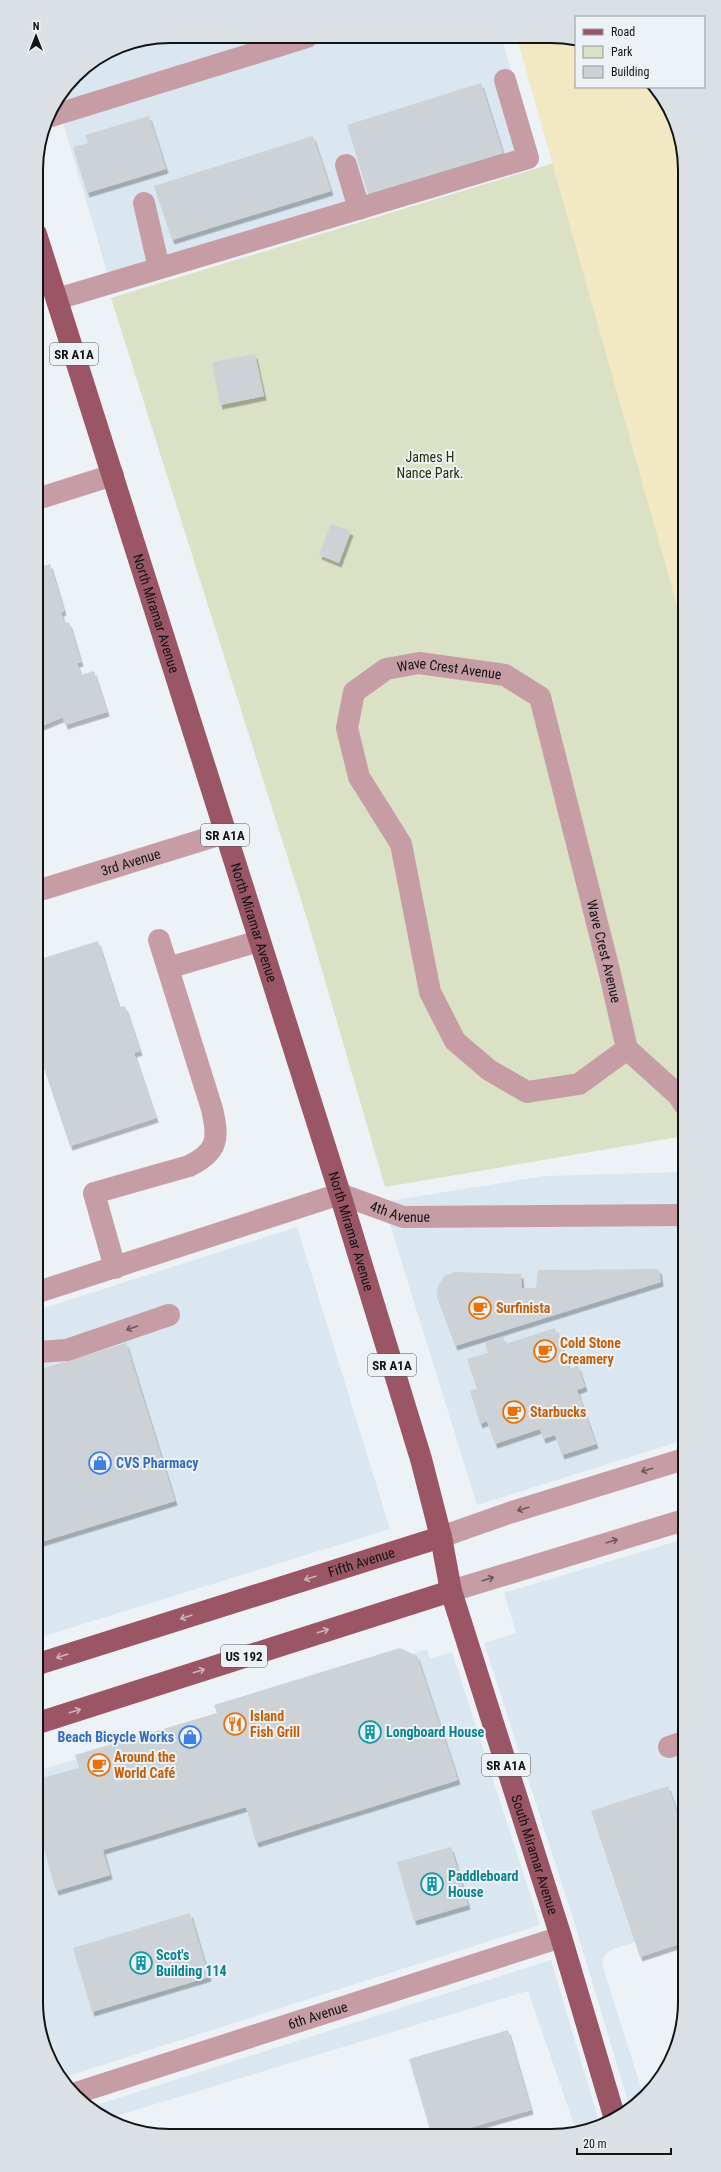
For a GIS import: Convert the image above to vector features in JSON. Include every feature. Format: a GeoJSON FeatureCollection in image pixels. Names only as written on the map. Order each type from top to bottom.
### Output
{"type":"FeatureCollection","features":[{"type":"Feature","properties":{"kind":"main road","name":"North Miramar Avenue"},"geometry":{"type":"LineString","coordinates":[[43,256],[340,1194],[421,1459],[441,1537],[451,1592]]}},
{"type":"Feature","properties":{"kind":"main road","name":"Fifth Avenue"},"geometry":{"type":"LineString","coordinates":[[43,1662],[441,1537]]}},
{"type":"Feature","properties":{"kind":"main road","name":"US 192"},"geometry":{"type":"LineString","coordinates":[[43,1721],[451,1592]]}},
{"type":"Feature","properties":{"kind":"main road","name":"South Miramar Avenue"},"geometry":{"type":"LineString","coordinates":[[451,1592],[561,1937],[613,2113]]}},
{"type":"Feature","properties":{"kind":"street"},"geometry":{"type":"LineString","coordinates":[[56,115],[288,43]]}},
{"type":"Feature","properties":{"kind":"street"},"geometry":{"type":"LineString","coordinates":[[57,299],[528,158],[505,80]]}},
{"type":"Feature","properties":{"kind":"street"},"geometry":{"type":"LineString","coordinates":[[346,165],[359,209]]}},
{"type":"Feature","properties":{"kind":"street"},"geometry":{"type":"LineString","coordinates":[[144,203],[159,268]]}},
{"type":"Feature","properties":{"kind":"street"},"geometry":{"type":"LineString","coordinates":[[43,497],[113,475]]}},
{"type":"Feature","properties":{"kind":"street","name":"Wave Crest Avenue"},"geometry":{"type":"LineString","coordinates":[[419,663],[505,675],[540,697],[628,1049],[579,1084],[527,1092],[489,1070],[455,1041],[430,992],[401,844],[359,777],[347,728],[354,692],[386,669],[419,663]]}},
{"type":"Feature","properties":{"kind":"street","name":"3rd Avenue"},"geometry":{"type":"LineString","coordinates":[[43,889],[225,834]]}},
{"type":"Feature","properties":{"kind":"street"},"geometry":{"type":"LineString","coordinates":[[115,1268],[94,1193],[189,1166],[204,1158],[212,1150],[216,1137],[212,1109],[159,940]]}},
{"type":"Feature","properties":{"kind":"street"},"geometry":{"type":"LineString","coordinates":[[168,968],[259,942]]}},
{"type":"Feature","properties":{"kind":"street"},"geometry":{"type":"LineString","coordinates":[[628,1049],[678,1095]]}},
{"type":"Feature","properties":{"kind":"street"},"geometry":{"type":"LineString","coordinates":[[43,1290],[340,1194]]}},
{"type":"Feature","properties":{"kind":"street","name":"4th Avenue"},"geometry":{"type":"LineString","coordinates":[[340,1194],[403,1217],[678,1215]]}},
{"type":"Feature","properties":{"kind":"street"},"geometry":{"type":"LineString","coordinates":[[43,1352],[67,1350],[168,1315]]}},
{"type":"Feature","properties":{"kind":"street","name":"Fifth Avenue"},"geometry":{"type":"LineString","coordinates":[[441,1537],[509,1513],[678,1461]]}},
{"type":"Feature","properties":{"kind":"street"},"geometry":{"type":"LineString","coordinates":[[451,1592],[678,1522]]}},
{"type":"Feature","properties":{"kind":"street","name":"6th Avenue"},"geometry":{"type":"LineString","coordinates":[[80,2092],[561,1937]]}},
{"type":"Feature","properties":{"kind":"shaded area"},"geometry":{"type":"Polygon","coordinates":[[[170,43],[503,43],[534,153],[110,282],[59,108],[75,86],[99,64],[114,56],[145,45],[170,43]]]}},
{"type":"Feature","properties":{"kind":"shaded area"},"geometry":{"type":"Polygon","coordinates":[[[678,1172],[678,1442],[477,1505],[383,1202],[544,1176],[678,1172]]]}},
{"type":"Feature","properties":{"kind":"shaded area"},"geometry":{"type":"Polygon","coordinates":[[[297,1227],[390,1529],[43,1636],[43,1308],[297,1227]]]}},
{"type":"Feature","properties":{"kind":"shaded area"},"geometry":{"type":"Polygon","coordinates":[[[678,1541],[678,1929],[613,1949],[605,1955],[602,1964],[642,2090],[628,2103],[572,1915],[484,1643],[516,1633],[504,1593],[678,1541]]]}},
{"type":"Feature","properties":{"kind":"shaded area"},"geometry":{"type":"Polygon","coordinates":[[[427,1649],[430,1659],[452,1652],[540,1925],[67,2076],[56,2058],[50,2043],[44,2019],[43,1769],[427,1649]]]}},
{"type":"Feature","properties":{"kind":"shaded area"},"geometry":{"type":"Polygon","coordinates":[[[551,1960],[598,2119],[575,2127],[528,1991],[115,2116],[96,2105],[551,1960]]]}},
{"type":"Feature","properties":{"kind":"green space","name":"James H Nance Park."},"geometry":{"type":"Polygon","coordinates":[[[646,135],[678,234],[678,1137],[385,1187],[308,922],[111,298],[646,135]]]}},
{"type":"Feature","properties":{"kind":"sand"},"geometry":{"type":"Polygon","coordinates":[[[518,43],[559,43],[575,45],[575,88],[648,88],[665,114],[676,145],[678,162],[678,609],[518,43]]]}},
{"type":"Feature","properties":{"kind":"building"},"geometry":{"type":"Polygon","coordinates":[[[481,83],[503,153],[368,194],[347,125],[481,83]]]}},
{"type":"Feature","properties":{"kind":"building"},"geometry":{"type":"Polygon","coordinates":[[[149,116],[166,169],[87,193],[73,147],[88,143],[85,135],[149,116]]]}},
{"type":"Feature","properties":{"kind":"building"},"geometry":{"type":"Polygon","coordinates":[[[313,136],[331,191],[172,240],[154,186],[313,136]]]}},
{"type":"Feature","properties":{"kind":"building"},"geometry":{"type":"Polygon","coordinates":[[[255,354],[264,396],[220,405],[212,362],[255,354]]]}},
{"type":"Feature","properties":{"kind":"building"},"geometry":{"type":"Polygon","coordinates":[[[331,524],[351,531],[339,563],[319,555],[331,524]]]}},
{"type":"Feature","properties":{"kind":"building"},"geometry":{"type":"Polygon","coordinates":[[[50,564],[64,611],[61,612],[64,623],[69,622],[81,662],[77,663],[81,675],[94,671],[107,712],[65,725],[63,717],[43,725],[43,566],[50,564]]]}},
{"type":"Feature","properties":{"kind":"building"},"geometry":{"type":"Polygon","coordinates":[[[98,941],[119,1007],[125,1006],[140,1051],[134,1053],[156,1118],[70,1146],[43,1065],[43,958],[98,941]]]}},
{"type":"Feature","properties":{"kind":"building"},"geometry":{"type":"Polygon","coordinates":[[[659,1269],[661,1282],[455,1346],[437,1297],[438,1286],[444,1276],[455,1272],[521,1274],[522,1288],[536,1288],[538,1270],[659,1269]]]}},
{"type":"Feature","properties":{"kind":"building"},"geometry":{"type":"Polygon","coordinates":[[[555,1328],[569,1369],[578,1366],[585,1387],[577,1390],[596,1444],[562,1455],[555,1435],[543,1439],[540,1429],[495,1444],[487,1421],[480,1424],[470,1391],[477,1389],[467,1359],[488,1353],[485,1343],[503,1337],[505,1344],[555,1328]]]}},
{"type":"Feature","properties":{"kind":"building","name":"CVS Pharmacy"},"geometry":{"type":"Polygon","coordinates":[[[126,1343],[175,1501],[43,1541],[43,1368],[126,1343]]]}},
{"type":"Feature","properties":{"kind":"building"},"geometry":{"type":"Polygon","coordinates":[[[400,1648],[417,1656],[458,1780],[256,1843],[246,1807],[103,1850],[110,1875],[56,1891],[43,1846],[43,1778],[79,1768],[75,1755],[217,1713],[214,1705],[400,1648]]]}},
{"type":"Feature","properties":{"kind":"building"},"geometry":{"type":"Polygon","coordinates":[[[668,1786],[678,1816],[678,1944],[640,1957],[591,1811],[668,1786]]]}},
{"type":"Feature","properties":{"kind":"building","name":"Paddleboard House"},"geometry":{"type":"Polygon","coordinates":[[[451,1847],[468,1905],[414,1921],[397,1862],[451,1847]]]}},
{"type":"Feature","properties":{"kind":"building","name":"Scot's Building 114"},"geometry":{"type":"Polygon","coordinates":[[[190,1913],[209,1977],[92,2012],[73,1948],[190,1913]]]}},
{"type":"Feature","properties":{"kind":"building"},"geometry":{"type":"Polygon","coordinates":[[[508,2030],[531,2110],[466,2129],[430,2129],[409,2059],[508,2030]]]}},
{"type":"Feature","properties":{"kind":"place","name":"Surfinista"},"geometry":{"type":"Point","coordinates":[480,1308]}},
{"type":"Feature","properties":{"kind":"place","name":"Cold Stone Creamery"},"geometry":{"type":"Point","coordinates":[545,1351]}},
{"type":"Feature","properties":{"kind":"place","name":"Starbucks"},"geometry":{"type":"Point","coordinates":[514,1412]}},
{"type":"Feature","properties":{"kind":"place","name":"CVS Pharmacy"},"geometry":{"type":"Point","coordinates":[100,1463]}},
{"type":"Feature","properties":{"kind":"place","name":"Island Fish Grill"},"geometry":{"type":"Point","coordinates":[235,1724]}},
{"type":"Feature","properties":{"kind":"place","name":"Longboard House"},"geometry":{"type":"Point","coordinates":[370,1732]}},
{"type":"Feature","properties":{"kind":"place","name":"Beach Bicycle Works"},"geometry":{"type":"Point","coordinates":[190,1737]}},
{"type":"Feature","properties":{"kind":"place","name":"Around the World Café"},"geometry":{"type":"Point","coordinates":[99,1765]}},
{"type":"Feature","properties":{"kind":"place","name":"Paddleboard House"},"geometry":{"type":"Point","coordinates":[432,1884]}},
{"type":"Feature","properties":{"kind":"place","name":"Scot's Building 114"},"geometry":{"type":"Point","coordinates":[141,1963]}}]}
